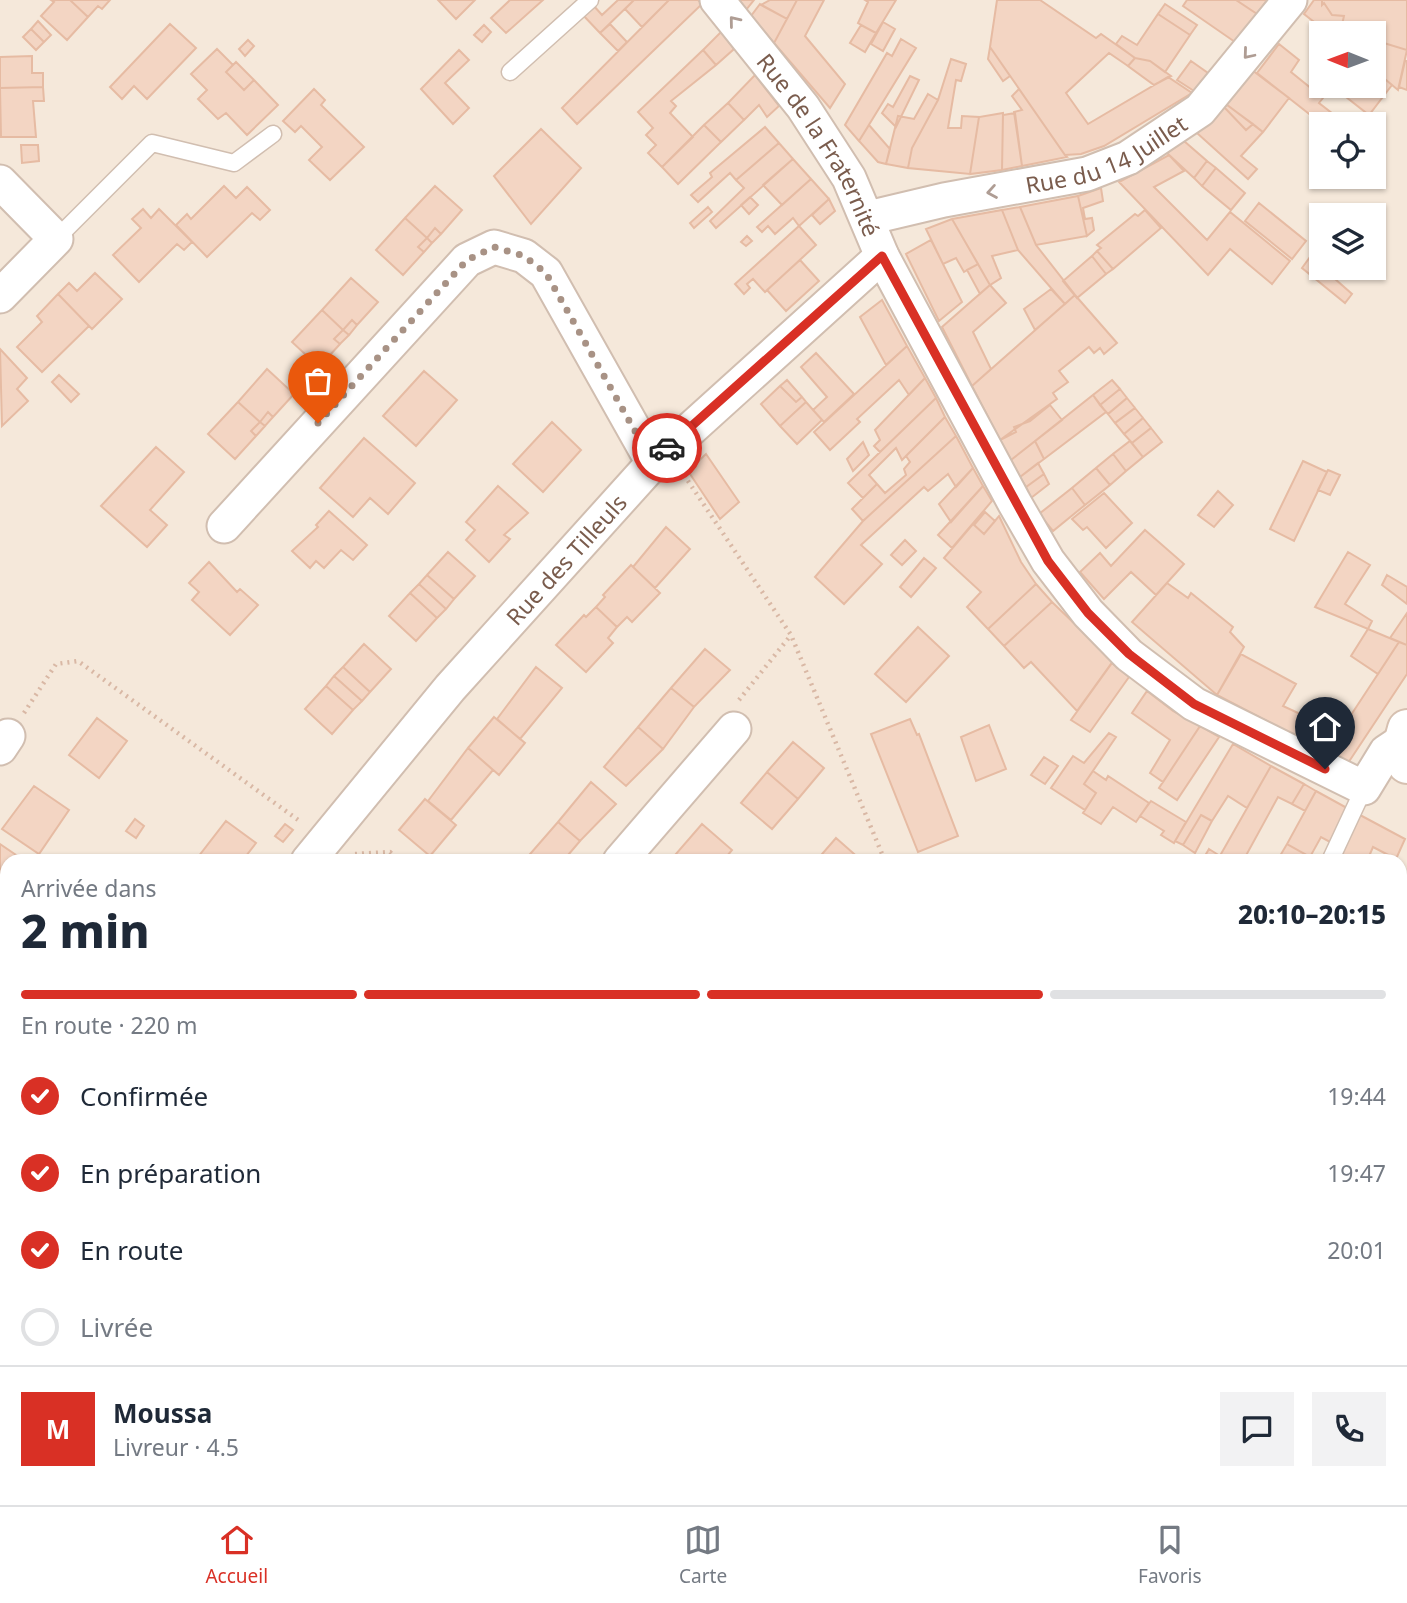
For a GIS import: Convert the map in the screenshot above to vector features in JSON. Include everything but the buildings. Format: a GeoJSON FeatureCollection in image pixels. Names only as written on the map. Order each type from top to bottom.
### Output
{"type":"FeatureCollection","features":[{"type":"Feature","properties":{"kind":"street","name":"Rue de la Fraternité"},"geometry":{"type":"LineString","coordinates":[[718,0],[803,107],[849,178],[882,256],[1048,561],[1088,613],[1129,654],[1194,704],[1364,788]]}},
{"type":"Feature","properties":{"kind":"street","name":"Rue du 14 Juillet"},"geometry":{"type":"LineString","coordinates":[[868,218],[944,200],[1087,174],[1128,158],[1200,110],[1290,0]]}},
{"type":"Feature","properties":{"kind":"street"},"geometry":{"type":"LineString","coordinates":[[0,182],[57,239],[0,296]]}},
{"type":"Feature","properties":{"kind":"street"},"geometry":{"type":"LineString","coordinates":[[224,526],[467,260],[494,247],[524,256],[546,273],[660,456]]}},
{"type":"Feature","properties":{"kind":"street","name":"Rue des Tilleuls"},"geometry":{"type":"LineString","coordinates":[[316,850],[450,688],[660,456],[882,256]]}},
{"type":"Feature","properties":{"kind":"street"},"geometry":{"type":"LineString","coordinates":[[626,854],[734,729]]}},
{"type":"Feature","properties":{"kind":"street"},"geometry":{"type":"LineString","coordinates":[[1364,788],[1386,752],[1406,745]]}},
{"type":"Feature","properties":{"kind":"lane"},"geometry":{"type":"LineString","coordinates":[[510,72],[590,0]]}},
{"type":"Feature","properties":{"kind":"lane"},"geometry":{"type":"LineString","coordinates":[[57,239],[152,143],[234,163],[273,134]]}},
{"type":"Feature","properties":{"kind":"lane"},"geometry":{"type":"LineString","coordinates":[[1333,854],[1364,788]]}},
{"type":"Feature","properties":{"kind":"path"},"geometry":{"type":"LineString","coordinates":[[660,456],[791,635],[882,854]]}},
{"type":"Feature","properties":{"kind":"path"},"geometry":{"type":"LineString","coordinates":[[734,729],[738,702],[791,635]]}},
{"type":"Feature","properties":{"kind":"path"},"geometry":{"type":"LineString","coordinates":[[4,742],[56,664],[78,662],[316,850],[344,854],[392,854]]}},
{"type":"Feature","properties":{"kind":"shaded area"},"geometry":{"type":"Polygon","coordinates":[[[0,0],[1407,0],[1407,854],[0,854],[0,0]]]}},
{"type":"Feature","properties":{"kind":"way so far"},"geometry":{"type":"LineString","coordinates":[[318,423],[467,260],[494,247],[524,256],[546,273],[653,463],[667,448]]}},
{"type":"Feature","properties":{"kind":"route"},"geometry":{"type":"LineString","coordinates":[[667,448],[882,256],[1048,561],[1088,613],[1129,654],[1194,704],[1325,769]]}}]}
